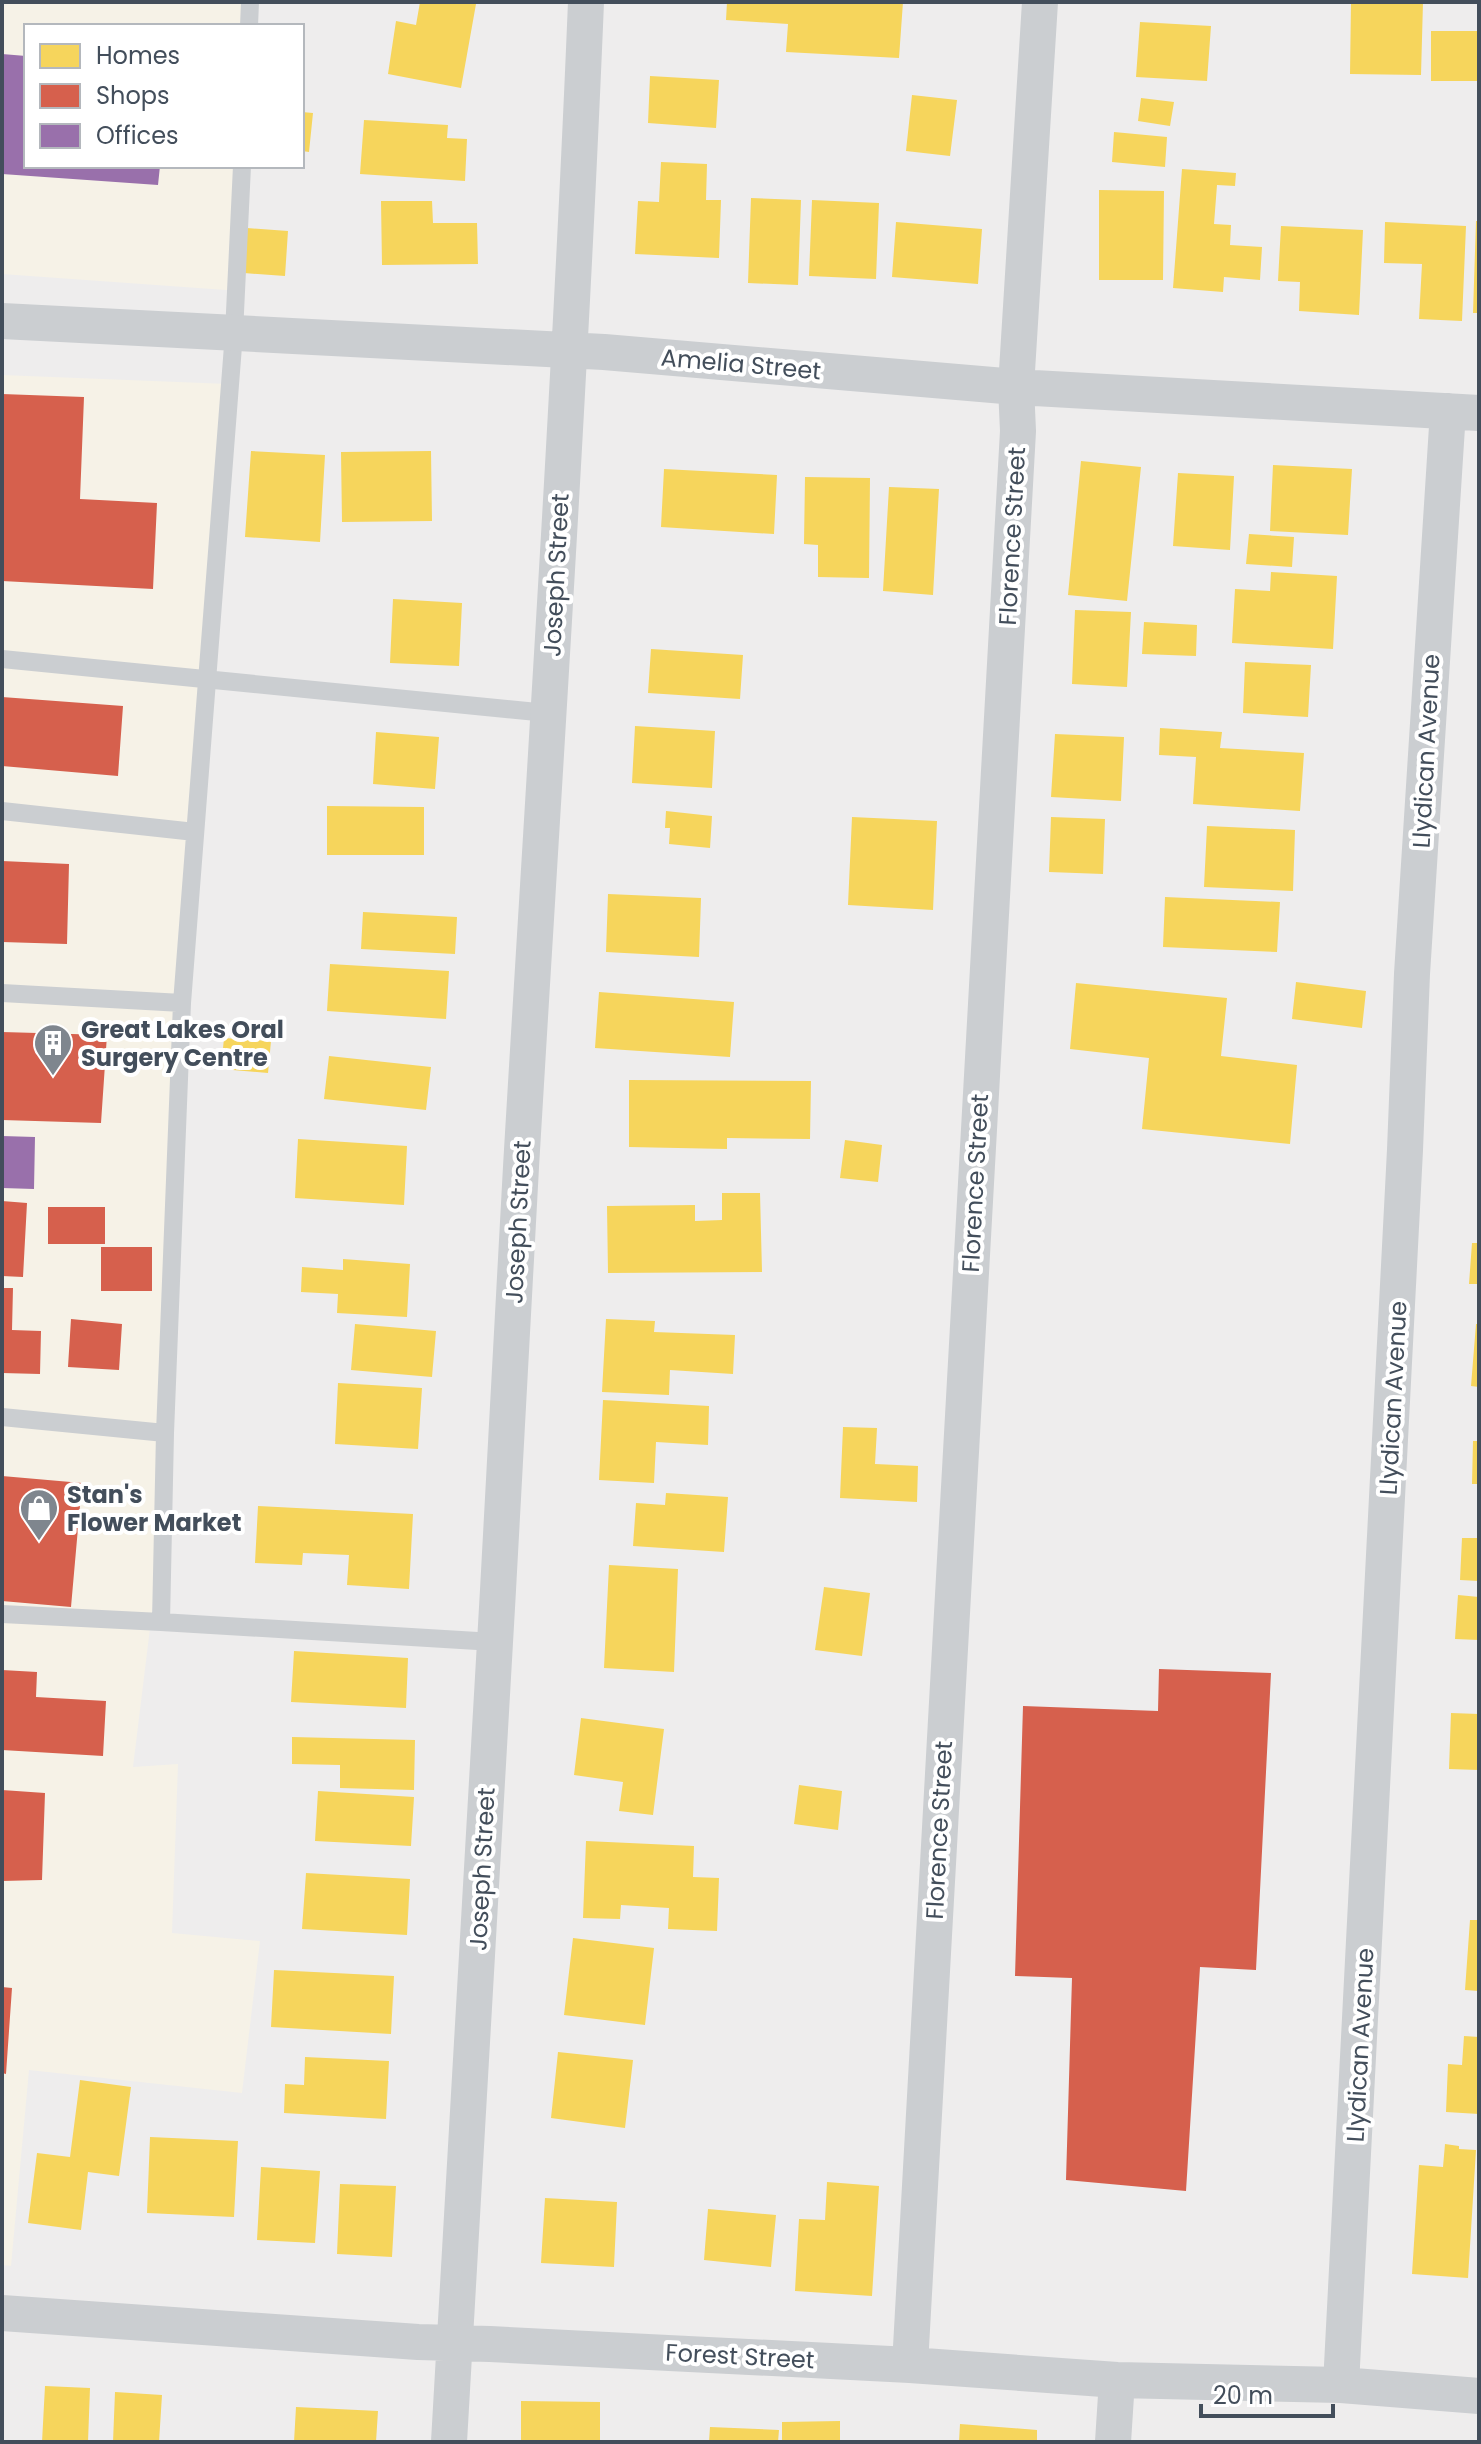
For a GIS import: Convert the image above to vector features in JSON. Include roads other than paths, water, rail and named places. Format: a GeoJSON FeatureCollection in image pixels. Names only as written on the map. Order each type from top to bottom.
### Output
{"type":"FeatureCollection","features":[{"type":"Feature","properties":{"kind":"street","name":"Joseph Street"},"geometry":{"type":"LineString","coordinates":[[449,2442],[569,350],[586,2]]}},
{"type":"Feature","properties":{"kind":"street","name":"Florence Street"},"geometry":{"type":"LineString","coordinates":[[910,2365],[1017,447],[1016,387],[1040,2]]}},
{"type":"Feature","properties":{"kind":"street","name":"Amelia Street"},"geometry":{"type":"LineString","coordinates":[[2,321],[569,350],[1016,387],[1463,412]]}},
{"type":"Feature","properties":{"kind":"street","name":"Llydican Avenue"},"geometry":{"type":"LineString","coordinates":[[1341,2385],[1412,974],[1463,412]]}},
{"type":"Feature","properties":{"kind":"street","name":"Forest Street"},"geometry":{"type":"LineString","coordinates":[[2,2313],[418,2342],[910,2365],[1117,2380],[1341,2385],[1479,2396]]}},
{"type":"Feature","properties":{"kind":"street"},"geometry":{"type":"LineString","coordinates":[[1113,2442],[1117,2380]]}},
{"type":"Feature","properties":{"kind":"lane"},"geometry":{"type":"LineString","coordinates":[[249,24],[250,2]]}},
{"type":"Feature","properties":{"kind":"lane"},"geometry":{"type":"LineString","coordinates":[[161,1622],[165,1433],[182,1003],[234,333],[242,168]]}},
{"type":"Feature","properties":{"kind":"lane"},"geometry":{"type":"LineString","coordinates":[[2,659],[547,713]]}},
{"type":"Feature","properties":{"kind":"lane"},"geometry":{"type":"LineString","coordinates":[[2,811],[195,832]]}},
{"type":"Feature","properties":{"kind":"lane"},"geometry":{"type":"LineString","coordinates":[[2,993],[182,1003]]}},
{"type":"Feature","properties":{"kind":"lane"},"geometry":{"type":"LineString","coordinates":[[2,1417],[165,1433]]}},
{"type":"Feature","properties":{"kind":"lane"},"geometry":{"type":"LineString","coordinates":[[2,1614],[494,1642]]}},
{"type":"Feature","properties":{"kind":"place","name":"Great Lakes Oral Surgery Centre"},"geometry":{"type":"Point","coordinates":[53,1077]}},
{"type":"Feature","properties":{"kind":"place","name":"Stan's Flower Market"},"geometry":{"type":"Point","coordinates":[39,1542]}}]}
